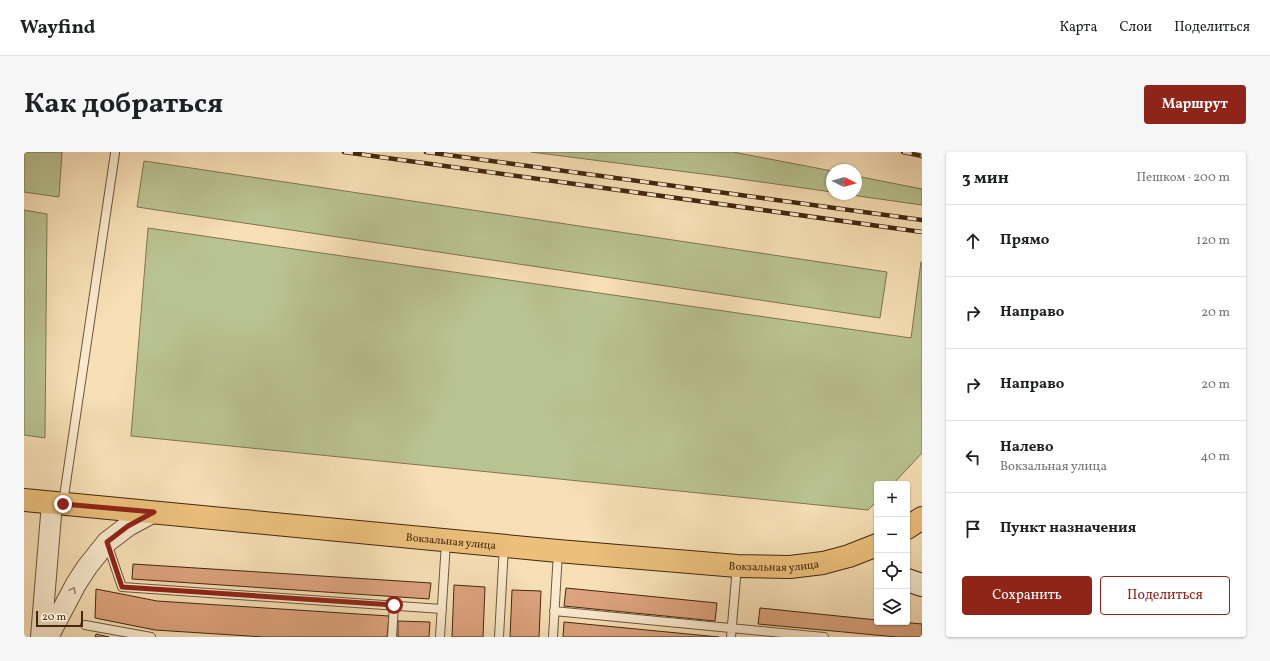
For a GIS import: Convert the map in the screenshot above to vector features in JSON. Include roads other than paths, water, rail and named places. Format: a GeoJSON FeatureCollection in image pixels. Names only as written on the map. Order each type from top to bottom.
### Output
{"type":"FeatureCollection","features":[{"type":"Feature","properties":{"kind":"main road","name":"Вокзальная улица"},"geometry":{"type":"LineString","coordinates":[[24,500],[737,566],[790,567],[823,563],[874,548]]}},
{"type":"Feature","properties":{"kind":"main road"},"geometry":{"type":"LineString","coordinates":[[910,526],[922,518]]}},
{"type":"Feature","properties":{"kind":"main road"},"geometry":{"type":"LineString","coordinates":[[910,581],[922,585]]}},
{"type":"Feature","properties":{"kind":"street"},"geometry":{"type":"LineString","coordinates":[[41,637],[58,503]]}},
{"type":"Feature","properties":{"kind":"street"},"geometry":{"type":"LineString","coordinates":[[48,637],[76,584],[87,567],[107,542],[128,526],[154,512]]}},
{"type":"Feature","properties":{"kind":"lane"},"geometry":{"type":"LineString","coordinates":[[58,503],[115,153]]}},
{"type":"Feature","properties":{"kind":"lane"},"geometry":{"type":"LineString","coordinates":[[440,637],[446,540]]}},
{"type":"Feature","properties":{"kind":"lane"},"geometry":{"type":"LineString","coordinates":[[107,542],[122,587],[442,608]]}},
{"type":"Feature","properties":{"kind":"lane"},"geometry":{"type":"LineString","coordinates":[[499,637],[504,545]]}},
{"type":"Feature","properties":{"kind":"lane"},"geometry":{"type":"LineString","coordinates":[[553,637],[558,550]]}},
{"type":"Feature","properties":{"kind":"lane"},"geometry":{"type":"LineString","coordinates":[[732,637],[737,566]]}},
{"type":"Feature","properties":{"kind":"lane"},"geometry":{"type":"LineString","coordinates":[[392,637],[394,605]]}},
{"type":"Feature","properties":{"kind":"lane"},"geometry":{"type":"LineString","coordinates":[[554,611],[824,637]]}},
{"type":"Feature","properties":{"kind":"lane"},"geometry":{"type":"LineString","coordinates":[[85,625],[151,637]]}},
{"type":"Feature","properties":{"kind":"railway"},"geometry":{"type":"LineString","coordinates":[[344,152],[922,232]]}},
{"type":"Feature","properties":{"kind":"railway"},"geometry":{"type":"LineString","coordinates":[[426,152],[922,220]]}},
{"type":"Feature","properties":{"kind":"railway"},"geometry":{"type":"LineString","coordinates":[[903,152],[922,156]]}}]}
